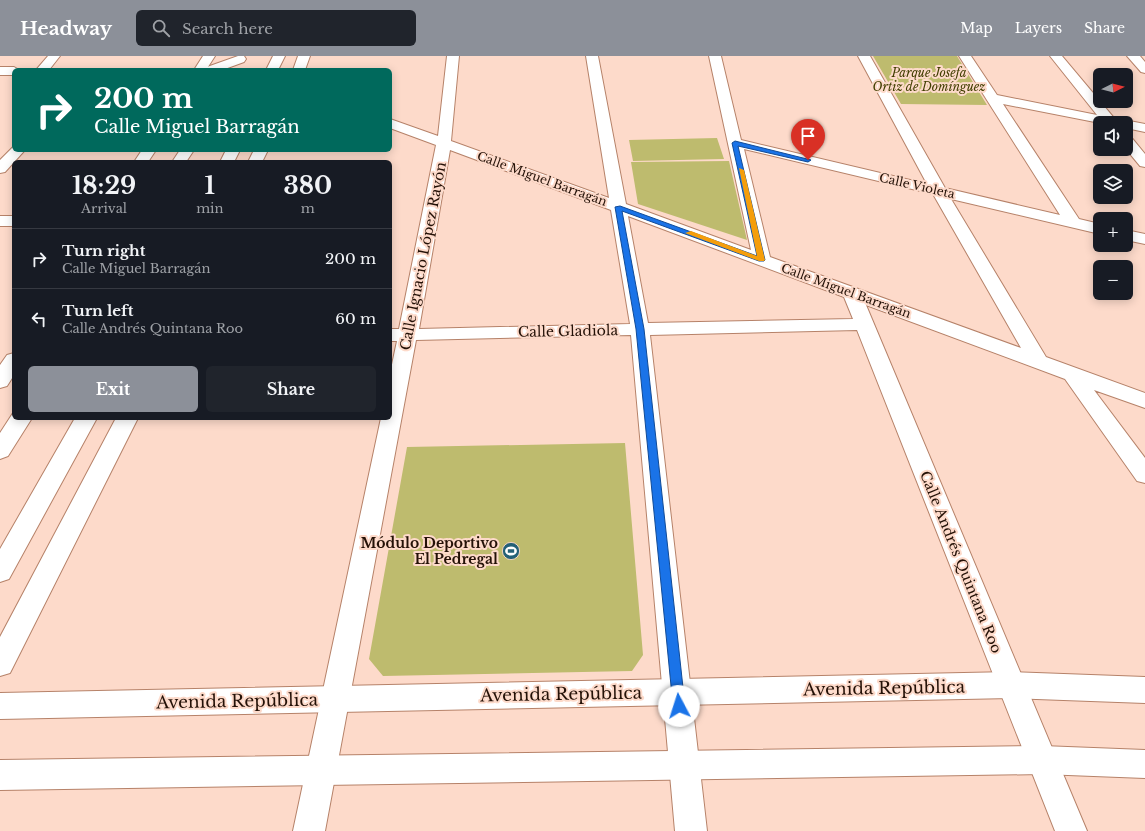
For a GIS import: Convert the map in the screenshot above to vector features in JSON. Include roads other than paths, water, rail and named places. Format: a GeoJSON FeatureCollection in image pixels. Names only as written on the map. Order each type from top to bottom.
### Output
{"type":"FeatureCollection","features":[{"type":"Feature","properties":{"kind":"street"},"geometry":{"type":"LineString","coordinates":[[44,68],[54,56]]}},
{"type":"Feature","properties":{"kind":"street"},"geometry":{"type":"LineString","coordinates":[[201,68],[209,56]]}},
{"type":"Feature","properties":{"kind":"street"},"geometry":{"type":"LineString","coordinates":[[273,68],[279,56]]}},
{"type":"Feature","properties":{"kind":"street"},"geometry":{"type":"LineString","coordinates":[[300,68],[304,56]]}},
{"type":"Feature","properties":{"kind":"street","name":"Calle Ignacio López Rayón"},"geometry":{"type":"LineString","coordinates":[[392,375],[399,334],[444,143],[453,56]]}},
{"type":"Feature","properties":{"kind":"street"},"geometry":{"type":"LineString","coordinates":[[592,56],[640,329],[691,831]]}},
{"type":"Feature","properties":{"kind":"street"},"geometry":{"type":"LineString","coordinates":[[715,56],[762,260]]}},
{"type":"Feature","properties":{"kind":"street"},"geometry":{"type":"LineString","coordinates":[[864,56],[939,191],[1038,361]]}},
{"type":"Feature","properties":{"kind":"street"},"geometry":{"type":"LineString","coordinates":[[965,56],[1073,222]]}},
{"type":"Feature","properties":{"kind":"street"},"geometry":{"type":"LineString","coordinates":[[1056,56],[1108,116]]}},
{"type":"Feature","properties":{"kind":"street"},"geometry":{"type":"LineString","coordinates":[[1133,56],[1145,69]]}},
{"type":"Feature","properties":{"kind":"street"},"geometry":{"type":"LineString","coordinates":[[218,68],[239,62]]}},
{"type":"Feature","properties":{"kind":"street"},"geometry":{"type":"LineString","coordinates":[[0,70],[12,71]]}},
{"type":"Feature","properties":{"kind":"street"},"geometry":{"type":"LineString","coordinates":[[992,98],[1093,118]]}},
{"type":"Feature","properties":{"kind":"street","name":"Calle Miguel Barragán"},"geometry":{"type":"LineString","coordinates":[[392,124],[1145,401]]}},
{"type":"Feature","properties":{"kind":"street"},"geometry":{"type":"LineString","coordinates":[[1133,125],[1145,128]]}},
{"type":"Feature","properties":{"kind":"street","name":"Calle Violeta"},"geometry":{"type":"LineString","coordinates":[[735,143],[1093,226]]}},
{"type":"Feature","properties":{"kind":"street"},"geometry":{"type":"LineString","coordinates":[[1133,148],[1145,163]]}},
{"type":"Feature","properties":{"kind":"street"},"geometry":{"type":"LineString","coordinates":[[0,169],[16,152]]}},
{"type":"Feature","properties":{"kind":"street"},"geometry":{"type":"LineString","coordinates":[[0,221],[12,221]]}},
{"type":"Feature","properties":{"kind":"street"},"geometry":{"type":"LineString","coordinates":[[1133,236],[1145,239]]}},
{"type":"Feature","properties":{"kind":"street","name":"Calle Andrés Quintana Roo"},"geometry":{"type":"LineString","coordinates":[[852,293],[1070,831]]}},
{"type":"Feature","properties":{"kind":"street","name":"Calle Gladiola"},"geometry":{"type":"LineString","coordinates":[[399,334],[865,324]]}},
{"type":"Feature","properties":{"kind":"street"},"geometry":{"type":"LineString","coordinates":[[0,381],[12,362]]}},
{"type":"Feature","properties":{"kind":"street"},"geometry":{"type":"LineString","coordinates":[[1071,373],[1145,475]]}},
{"type":"Feature","properties":{"kind":"street"},"geometry":{"type":"LineString","coordinates":[[0,435],[19,420]]}},
{"type":"Feature","properties":{"kind":"street"},"geometry":{"type":"LineString","coordinates":[[0,451],[19,420]]}},
{"type":"Feature","properties":{"kind":"street"},"geometry":{"type":"LineString","coordinates":[[0,572],[85,420]]}},
{"type":"Feature","properties":{"kind":"street"},"geometry":{"type":"LineString","coordinates":[[0,664],[126,420]]}},
{"type":"Feature","properties":{"kind":"street","name":"Calle Ignacio López Rayón"},"geometry":{"type":"LineString","coordinates":[[309,831],[336,699],[384,420]]}},
{"type":"Feature","properties":{"kind":"street","name":"Avenida República"},"geometry":{"type":"LineString","coordinates":[[0,706],[1011,685],[1145,690]]}},
{"type":"Feature","properties":{"kind":"street"},"geometry":{"type":"LineString","coordinates":[[0,774],[1042,760],[1145,764]]}},
{"type":"Feature","properties":{"kind":"place","name":"Módulo Deportivo El Pedregal"},"geometry":{"type":"Point","coordinates":[511,551]}},
{"type":"Feature","properties":{"kind":"park label","name":"Parque Josefa Ortiz de Domínguez"},"geometry":{"type":"Point","coordinates":[929,80]}}]}
